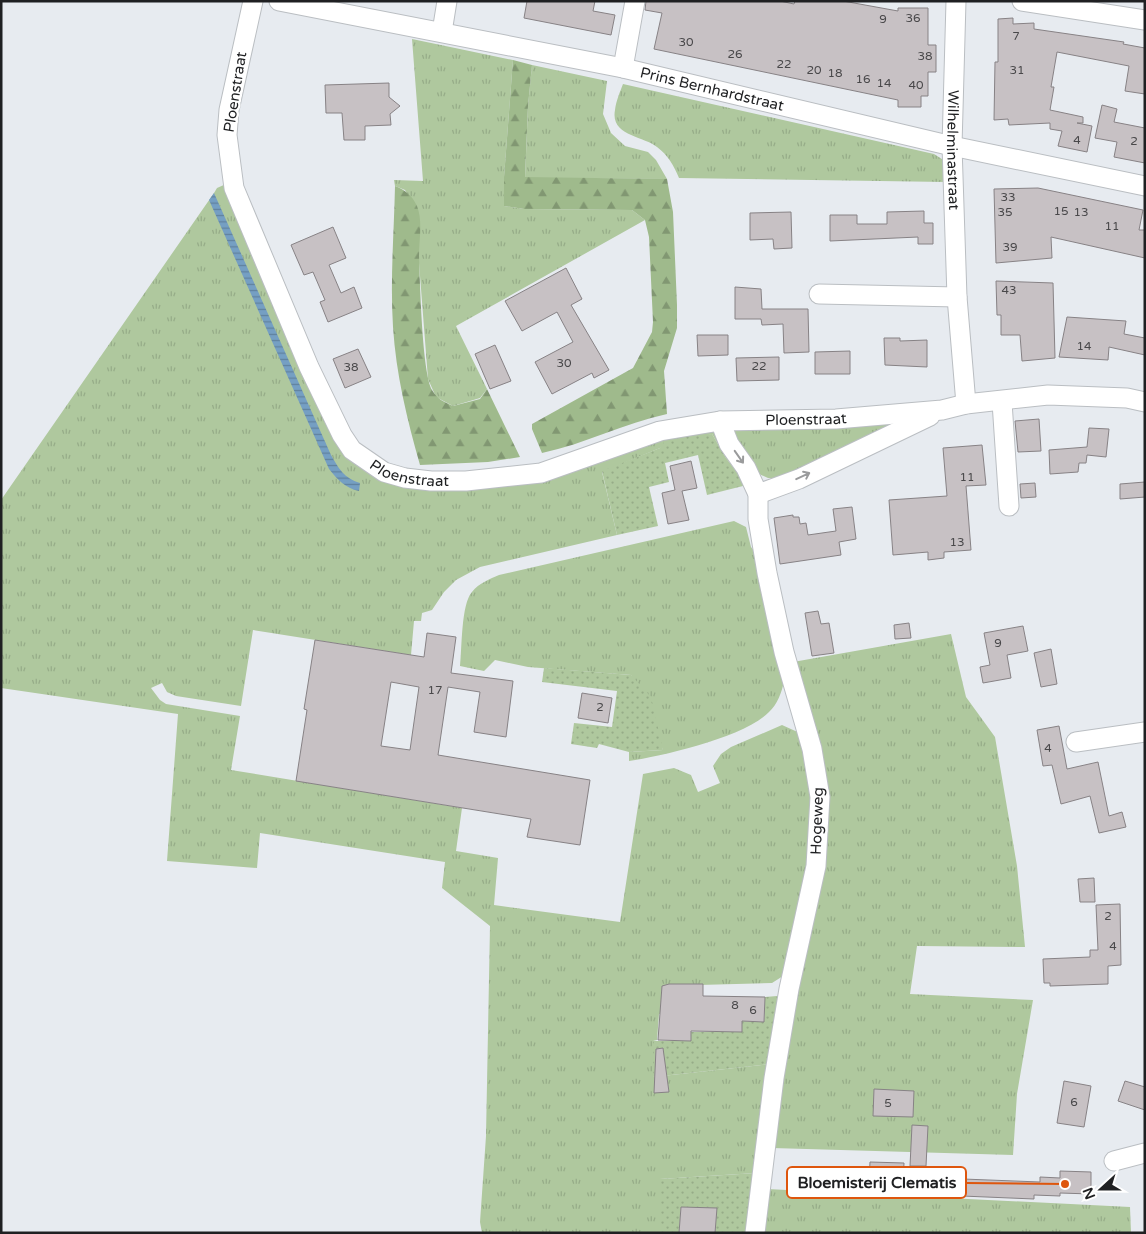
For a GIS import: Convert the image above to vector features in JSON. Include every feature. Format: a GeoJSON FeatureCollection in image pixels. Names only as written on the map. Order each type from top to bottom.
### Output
{"type":"FeatureCollection","features":[{"type":"Feature","properties":{"kind":"street","name":"Ploenstraat"},"geometry":{"type":"LineString","coordinates":[[253,1],[229,110],[227,135],[234,188],[321,394],[342,435],[352,450],[384,472],[404,478],[466,480],[541,473],[660,431],[720,421],[836,419],[942,410],[966,404],[1002,402],[1048,395],[1127,398],[1145,402]]}},
{"type":"Feature","properties":{"kind":"street","name":"Prins Bernhardstraat"},"geometry":{"type":"LineString","coordinates":[[279,1],[623,68],[952,146],[1145,186]]}},
{"type":"Feature","properties":{"kind":"street"},"geometry":{"type":"LineString","coordinates":[[442,32],[447,1]]}},
{"type":"Feature","properties":{"kind":"street"},"geometry":{"type":"LineString","coordinates":[[623,68],[635,1]]}},
{"type":"Feature","properties":{"kind":"street","name":"Wilhelminastraat"},"geometry":{"type":"LineString","coordinates":[[956,1],[952,146],[957,297],[966,404]]}},
{"type":"Feature","properties":{"kind":"street"},"geometry":{"type":"LineString","coordinates":[[1022,1],[1145,20]]}},
{"type":"Feature","properties":{"kind":"street"},"geometry":{"type":"LineString","coordinates":[[819,294],[957,297]]}},
{"type":"Feature","properties":{"kind":"street"},"geometry":{"type":"LineString","coordinates":[[1002,402],[1009,506]]}},
{"type":"Feature","properties":{"kind":"street","name":"Ploenstraat"},"geometry":{"type":"LineString","coordinates":[[758,494],[799,479],[942,410]]}},
{"type":"Feature","properties":{"kind":"street","name":"Hogeweg"},"geometry":{"type":"LineString","coordinates":[[720,421],[729,444],[746,468],[758,494],[758,519],[767,573],[784,652],[812,749],[820,797],[816,866],[787,998],[774,1078],[755,1233]]}},
{"type":"Feature","properties":{"kind":"street"},"geometry":{"type":"LineString","coordinates":[[1076,742],[1145,732]]}},
{"type":"Feature","properties":{"kind":"street"},"geometry":{"type":"LineString","coordinates":[[1114,1161],[1145,1153]]}},
{"type":"Feature","properties":{"kind":"green space"},"geometry":{"type":"Polygon","coordinates":[[[412,39],[513,60],[504,177],[504,206],[524,209],[632,210],[645,220],[456,326],[487,389],[480,398],[453,406],[436,397],[428,379],[419,263],[419,216],[405,190],[395,186],[394,180],[423,181],[412,39]]]}},
{"type":"Feature","properties":{"kind":"green space"},"geometry":{"type":"Polygon","coordinates":[[[513,60],[532,65],[525,177],[667,179],[673,212],[677,328],[664,371],[667,414],[542,453],[532,429],[532,424],[633,368],[652,332],[649,237],[645,220],[632,210],[524,209],[504,206],[504,177],[513,60]]]}},
{"type":"Feature","properties":{"kind":"green space"},"geometry":{"type":"Polygon","coordinates":[[[532,65],[607,81],[603,114],[611,133],[625,146],[648,152],[656,160],[667,179],[525,178],[532,65]]]}},
{"type":"Feature","properties":{"kind":"green space"},"geometry":{"type":"Polygon","coordinates":[[[623,84],[934,154],[945,161],[946,182],[679,178],[670,161],[661,150],[651,143],[629,134],[618,125],[615,119],[615,110],[623,84]]]}},
{"type":"Feature","properties":{"kind":"green space"},"geometry":{"type":"Polygon","coordinates":[[[226,184],[347,453],[469,487],[627,445],[709,430],[715,432],[743,478],[726,458],[712,434],[660,448],[602,472],[617,535],[480,567],[456,580],[444,592],[432,610],[422,613],[421,621],[414,621],[411,655],[253,630],[241,706],[176,696],[167,692],[162,683],[151,688],[160,700],[166,704],[240,716],[231,770],[462,808],[456,851],[498,858],[494,905],[620,922],[643,774],[674,768],[691,775],[698,792],[720,783],[713,766],[721,754],[731,747],[782,725],[802,734],[812,775],[813,826],[806,877],[783,976],[772,983],[662,986],[662,1014],[659,1014],[657,1040],[653,1041],[653,1077],[771,1064],[756,1173],[660,1179],[660,1233],[482,1233],[480,1222],[486,1136],[490,926],[442,888],[445,862],[260,833],[257,868],[167,861],[178,714],[1,688],[1,500],[217,188],[226,184]]]}},
{"type":"Feature","properties":{"kind":"green space"},"geometry":{"type":"Polygon","coordinates":[[[395,186],[410,196],[419,212],[422,326],[426,365],[432,390],[438,398],[453,406],[480,399],[487,389],[520,457],[488,462],[420,465],[403,396],[394,345],[392,256],[395,186]]]}},
{"type":"Feature","properties":{"kind":"green space"},"geometry":{"type":"Polygon","coordinates":[[[895,421],[897,425],[779,478],[768,478],[759,474],[732,431],[735,429],[895,421]]]}},
{"type":"Feature","properties":{"kind":"green space"},"geometry":{"type":"Polygon","coordinates":[[[712,434],[726,458],[747,485],[707,495],[698,455],[665,463],[669,482],[649,487],[658,526],[617,535],[602,471],[660,448],[666,439],[712,434]]]}},
{"type":"Feature","properties":{"kind":"green space"},"geometry":{"type":"Polygon","coordinates":[[[734,521],[746,527],[751,547],[758,556],[784,681],[779,698],[772,709],[742,730],[682,750],[629,761],[629,752],[663,750],[631,675],[528,667],[495,660],[484,671],[460,666],[463,627],[468,598],[478,586],[485,582],[499,575],[734,521]]]}},
{"type":"Feature","properties":{"kind":"green space"},"geometry":{"type":"Polygon","coordinates":[[[951,634],[966,697],[995,737],[1017,866],[1025,947],[917,946],[910,994],[1033,1000],[1017,1094],[1013,1155],[772,1148],[798,972],[820,863],[793,662],[951,634]]]}},
{"type":"Feature","properties":{"kind":"green space"},"geometry":{"type":"Polygon","coordinates":[[[544,668],[631,675],[651,697],[663,750],[629,752],[599,744],[597,748],[571,744],[574,723],[612,727],[617,691],[542,682],[544,668]]]}},
{"type":"Feature","properties":{"kind":"green space"},"geometry":{"type":"Polygon","coordinates":[[[777,996],[780,999],[771,1064],[653,1077],[653,1041],[691,1041],[691,1032],[742,1032],[742,1021],[764,1022],[765,997],[777,996]]]}},
{"type":"Feature","properties":{"kind":"green space"},"geometry":{"type":"Polygon","coordinates":[[[756,1173],[748,1233],[715,1233],[716,1209],[681,1207],[679,1233],[660,1233],[660,1179],[756,1173]]]}},
{"type":"Feature","properties":{"kind":"green space"},"geometry":{"type":"Polygon","coordinates":[[[767,1189],[1130,1207],[1131,1233],[761,1233],[767,1189]]]}},
{"type":"Feature","properties":{"kind":"water"},"geometry":{"type":"Polygon","coordinates":[[[214,193],[331,455],[342,472],[360,483],[359,491],[342,483],[329,469],[209,200],[214,193]]]}},
{"type":"Feature","properties":{"kind":"building"},"geometry":{"type":"Polygon","coordinates":[[[527,1],[595,1],[593,11],[615,15],[611,35],[524,18],[527,1]]]}},
{"type":"Feature","properties":{"kind":"building"},"geometry":{"type":"Polygon","coordinates":[[[646,1],[780,1],[794,4],[795,1],[843,1],[898,11],[898,8],[928,8],[928,45],[936,45],[936,72],[928,72],[928,96],[921,96],[921,107],[898,107],[898,100],[654,49],[662,13],[645,10],[646,1]]]}},
{"type":"Feature","properties":{"kind":"building"},"geometry":{"type":"Polygon","coordinates":[[[1013,18],[1013,24],[1034,23],[1034,29],[1124,42],[1123,44],[1145,48],[1145,94],[1125,91],[1129,66],[1057,52],[1051,87],[1054,87],[1050,110],[1083,117],[1083,123],[1077,123],[1092,126],[1087,152],[1058,146],[1062,131],[1050,129],[1050,123],[1009,125],[1008,119],[994,120],[995,62],[998,62],[998,19],[1013,18]]]}},
{"type":"Feature","properties":{"kind":"building"},"geometry":{"type":"Polygon","coordinates":[[[389,83],[389,97],[400,106],[390,114],[391,125],[365,126],[365,140],[344,140],[342,113],[326,113],[325,85],[389,83]]]}},
{"type":"Feature","properties":{"kind":"building"},"geometry":{"type":"Polygon","coordinates":[[[1102,105],[1117,109],[1114,122],[1145,128],[1145,163],[1114,157],[1117,142],[1095,138],[1102,105]]]}},
{"type":"Feature","properties":{"kind":"building"},"geometry":{"type":"Polygon","coordinates":[[[1038,188],[1143,210],[1139,230],[1145,230],[1145,258],[1051,237],[1052,258],[996,263],[994,189],[1038,188]]]}},
{"type":"Feature","properties":{"kind":"building"},"geometry":{"type":"Polygon","coordinates":[[[924,211],[924,223],[933,223],[933,244],[918,244],[918,237],[830,241],[830,215],[857,215],[857,224],[887,224],[887,212],[924,211]]]}},
{"type":"Feature","properties":{"kind":"building"},"geometry":{"type":"Polygon","coordinates":[[[791,212],[792,248],[774,249],[773,239],[750,240],[750,213],[791,212]]]}},
{"type":"Feature","properties":{"kind":"building"},"geometry":{"type":"Polygon","coordinates":[[[333,227],[346,258],[329,265],[341,293],[354,287],[362,308],[328,322],[320,302],[325,300],[313,272],[304,275],[291,245],[333,227]]]}},
{"type":"Feature","properties":{"kind":"building"},"geometry":{"type":"Polygon","coordinates":[[[566,268],[582,299],[571,305],[609,370],[594,378],[592,373],[552,394],[535,362],[573,342],[557,312],[522,331],[505,301],[566,268]]]}},
{"type":"Feature","properties":{"kind":"building"},"geometry":{"type":"Polygon","coordinates":[[[996,281],[1053,283],[1055,358],[1022,361],[1020,335],[1001,335],[1001,315],[997,315],[996,281]]]}},
{"type":"Feature","properties":{"kind":"building"},"geometry":{"type":"Polygon","coordinates":[[[735,287],[761,289],[762,309],[808,309],[809,352],[784,353],[783,324],[762,325],[761,319],[735,319],[735,287]]]}},
{"type":"Feature","properties":{"kind":"building"},"geometry":{"type":"Polygon","coordinates":[[[1067,317],[1126,321],[1124,334],[1145,338],[1145,355],[1109,347],[1108,360],[1059,357],[1067,317]]]}},
{"type":"Feature","properties":{"kind":"building"},"geometry":{"type":"Polygon","coordinates":[[[697,335],[728,335],[728,355],[698,356],[697,335]]]}},
{"type":"Feature","properties":{"kind":"building"},"geometry":{"type":"Polygon","coordinates":[[[884,338],[900,338],[900,341],[927,340],[927,367],[885,365],[884,338]]]}},
{"type":"Feature","properties":{"kind":"building"},"geometry":{"type":"Polygon","coordinates":[[[495,345],[511,381],[490,389],[475,354],[495,345]]]}},
{"type":"Feature","properties":{"kind":"building"},"geometry":{"type":"Polygon","coordinates":[[[358,349],[371,377],[345,388],[333,359],[358,349]]]}},
{"type":"Feature","properties":{"kind":"building"},"geometry":{"type":"Polygon","coordinates":[[[850,351],[850,374],[815,374],[815,352],[850,351]]]}},
{"type":"Feature","properties":{"kind":"building"},"geometry":{"type":"Polygon","coordinates":[[[779,357],[779,380],[737,381],[736,358],[779,357]]]}},
{"type":"Feature","properties":{"kind":"building"},"geometry":{"type":"Polygon","coordinates":[[[1039,419],[1041,451],[1018,452],[1015,421],[1039,419]]]}},
{"type":"Feature","properties":{"kind":"building"},"geometry":{"type":"Polygon","coordinates":[[[1089,428],[1109,429],[1106,457],[1087,455],[1086,463],[1079,463],[1078,472],[1050,474],[1049,450],[1087,447],[1089,428]]]}},
{"type":"Feature","properties":{"kind":"building"},"geometry":{"type":"Polygon","coordinates":[[[982,445],[986,485],[966,486],[971,550],[944,552],[944,558],[928,560],[928,552],[893,555],[889,500],[947,496],[943,448],[982,445]]]}},
{"type":"Feature","properties":{"kind":"building"},"geometry":{"type":"Polygon","coordinates":[[[691,461],[697,488],[682,491],[689,520],[668,524],[662,493],[675,490],[670,466],[691,461]]]}},
{"type":"Feature","properties":{"kind":"building"},"geometry":{"type":"Polygon","coordinates":[[[1145,482],[1145,497],[1120,499],[1120,484],[1145,482]]]}},
{"type":"Feature","properties":{"kind":"building"},"geometry":{"type":"Polygon","coordinates":[[[1035,483],[1036,497],[1021,498],[1020,484],[1035,483]]]}},
{"type":"Feature","properties":{"kind":"building"},"geometry":{"type":"Polygon","coordinates":[[[852,507],[856,539],[839,542],[841,555],[780,564],[774,518],[793,515],[793,517],[799,517],[800,524],[806,523],[808,535],[836,531],[833,509],[852,507]]]}},
{"type":"Feature","properties":{"kind":"building"},"geometry":{"type":"Polygon","coordinates":[[[818,611],[821,624],[829,623],[834,653],[812,656],[805,613],[818,611]]]}},
{"type":"Feature","properties":{"kind":"building"},"geometry":{"type":"Polygon","coordinates":[[[909,623],[911,638],[895,639],[894,625],[909,623]]]}},
{"type":"Feature","properties":{"kind":"building"},"geometry":{"type":"Polygon","coordinates":[[[1023,626],[1028,651],[1007,655],[1011,678],[983,683],[980,667],[990,665],[984,633],[1023,626]]]}},
{"type":"Feature","properties":{"kind":"building"},"geometry":{"type":"Polygon","coordinates":[[[427,633],[456,637],[451,673],[513,681],[506,737],[474,732],[480,692],[448,687],[438,755],[590,780],[580,845],[527,837],[531,819],[296,781],[307,710],[304,709],[315,640],[424,657],[427,633]],[[391,682],[381,746],[410,750],[419,687],[391,682]]]}},
{"type":"Feature","properties":{"kind":"building"},"geometry":{"type":"Polygon","coordinates":[[[1051,649],[1057,684],[1041,687],[1034,653],[1051,649]]]}},
{"type":"Feature","properties":{"kind":"building"},"geometry":{"type":"Polygon","coordinates":[[[582,693],[612,698],[608,723],[578,718],[582,693]]]}},
{"type":"Feature","properties":{"kind":"building"},"geometry":{"type":"Polygon","coordinates":[[[1059,726],[1067,769],[1098,762],[1109,816],[1122,812],[1126,827],[1099,833],[1090,796],[1061,804],[1052,765],[1043,766],[1037,730],[1059,726]]]}},
{"type":"Feature","properties":{"kind":"building"},"geometry":{"type":"Polygon","coordinates":[[[1094,878],[1095,902],[1080,902],[1078,879],[1094,878]]]}},
{"type":"Feature","properties":{"kind":"building"},"geometry":{"type":"Polygon","coordinates":[[[1120,904],[1121,965],[1108,966],[1108,984],[1050,986],[1050,983],[1044,983],[1043,959],[1090,957],[1090,950],[1098,950],[1096,905],[1120,904]]]}},
{"type":"Feature","properties":{"kind":"building"},"geometry":{"type":"Polygon","coordinates":[[[669,984],[703,984],[703,996],[765,997],[764,1022],[742,1021],[742,1032],[691,1031],[691,1041],[658,1040],[662,986],[669,984]]]}},
{"type":"Feature","properties":{"kind":"building"},"geometry":{"type":"Polygon","coordinates":[[[663,1048],[669,1092],[654,1093],[656,1049],[663,1048]]]}},
{"type":"Feature","properties":{"kind":"building"},"geometry":{"type":"Polygon","coordinates":[[[1064,1081],[1091,1086],[1084,1127],[1057,1123],[1064,1081]]]}},
{"type":"Feature","properties":{"kind":"building"},"geometry":{"type":"Polygon","coordinates":[[[1125,1081],[1145,1087],[1145,1110],[1118,1101],[1125,1081]]]}},
{"type":"Feature","properties":{"kind":"building"},"geometry":{"type":"Polygon","coordinates":[[[874,1089],[914,1091],[913,1117],[873,1116],[874,1089]]]}},
{"type":"Feature","properties":{"kind":"building"},"geometry":{"type":"Polygon","coordinates":[[[912,1125],[928,1126],[926,1166],[910,1166],[912,1125]]]}},
{"type":"Feature","properties":{"kind":"building"},"geometry":{"type":"Polygon","coordinates":[[[870,1162],[904,1163],[903,1185],[869,1183],[870,1162]]]}},
{"type":"Feature","properties":{"kind":"building"},"geometry":{"type":"Polygon","coordinates":[[[1060,1171],[1091,1172],[1091,1194],[1060,1193],[1060,1196],[1034,1195],[1034,1199],[962,1196],[963,1179],[1040,1182],[1040,1177],[1060,1178],[1060,1171]]]}},
{"type":"Feature","properties":{"kind":"building"},"geometry":{"type":"Polygon","coordinates":[[[681,1207],[717,1208],[715,1233],[679,1233],[681,1207]]]}},
{"type":"Feature","properties":{"kind":"place","name":"Bloemisterij Clematis"},"geometry":{"type":"Point","coordinates":[1065,1184]}}]}
